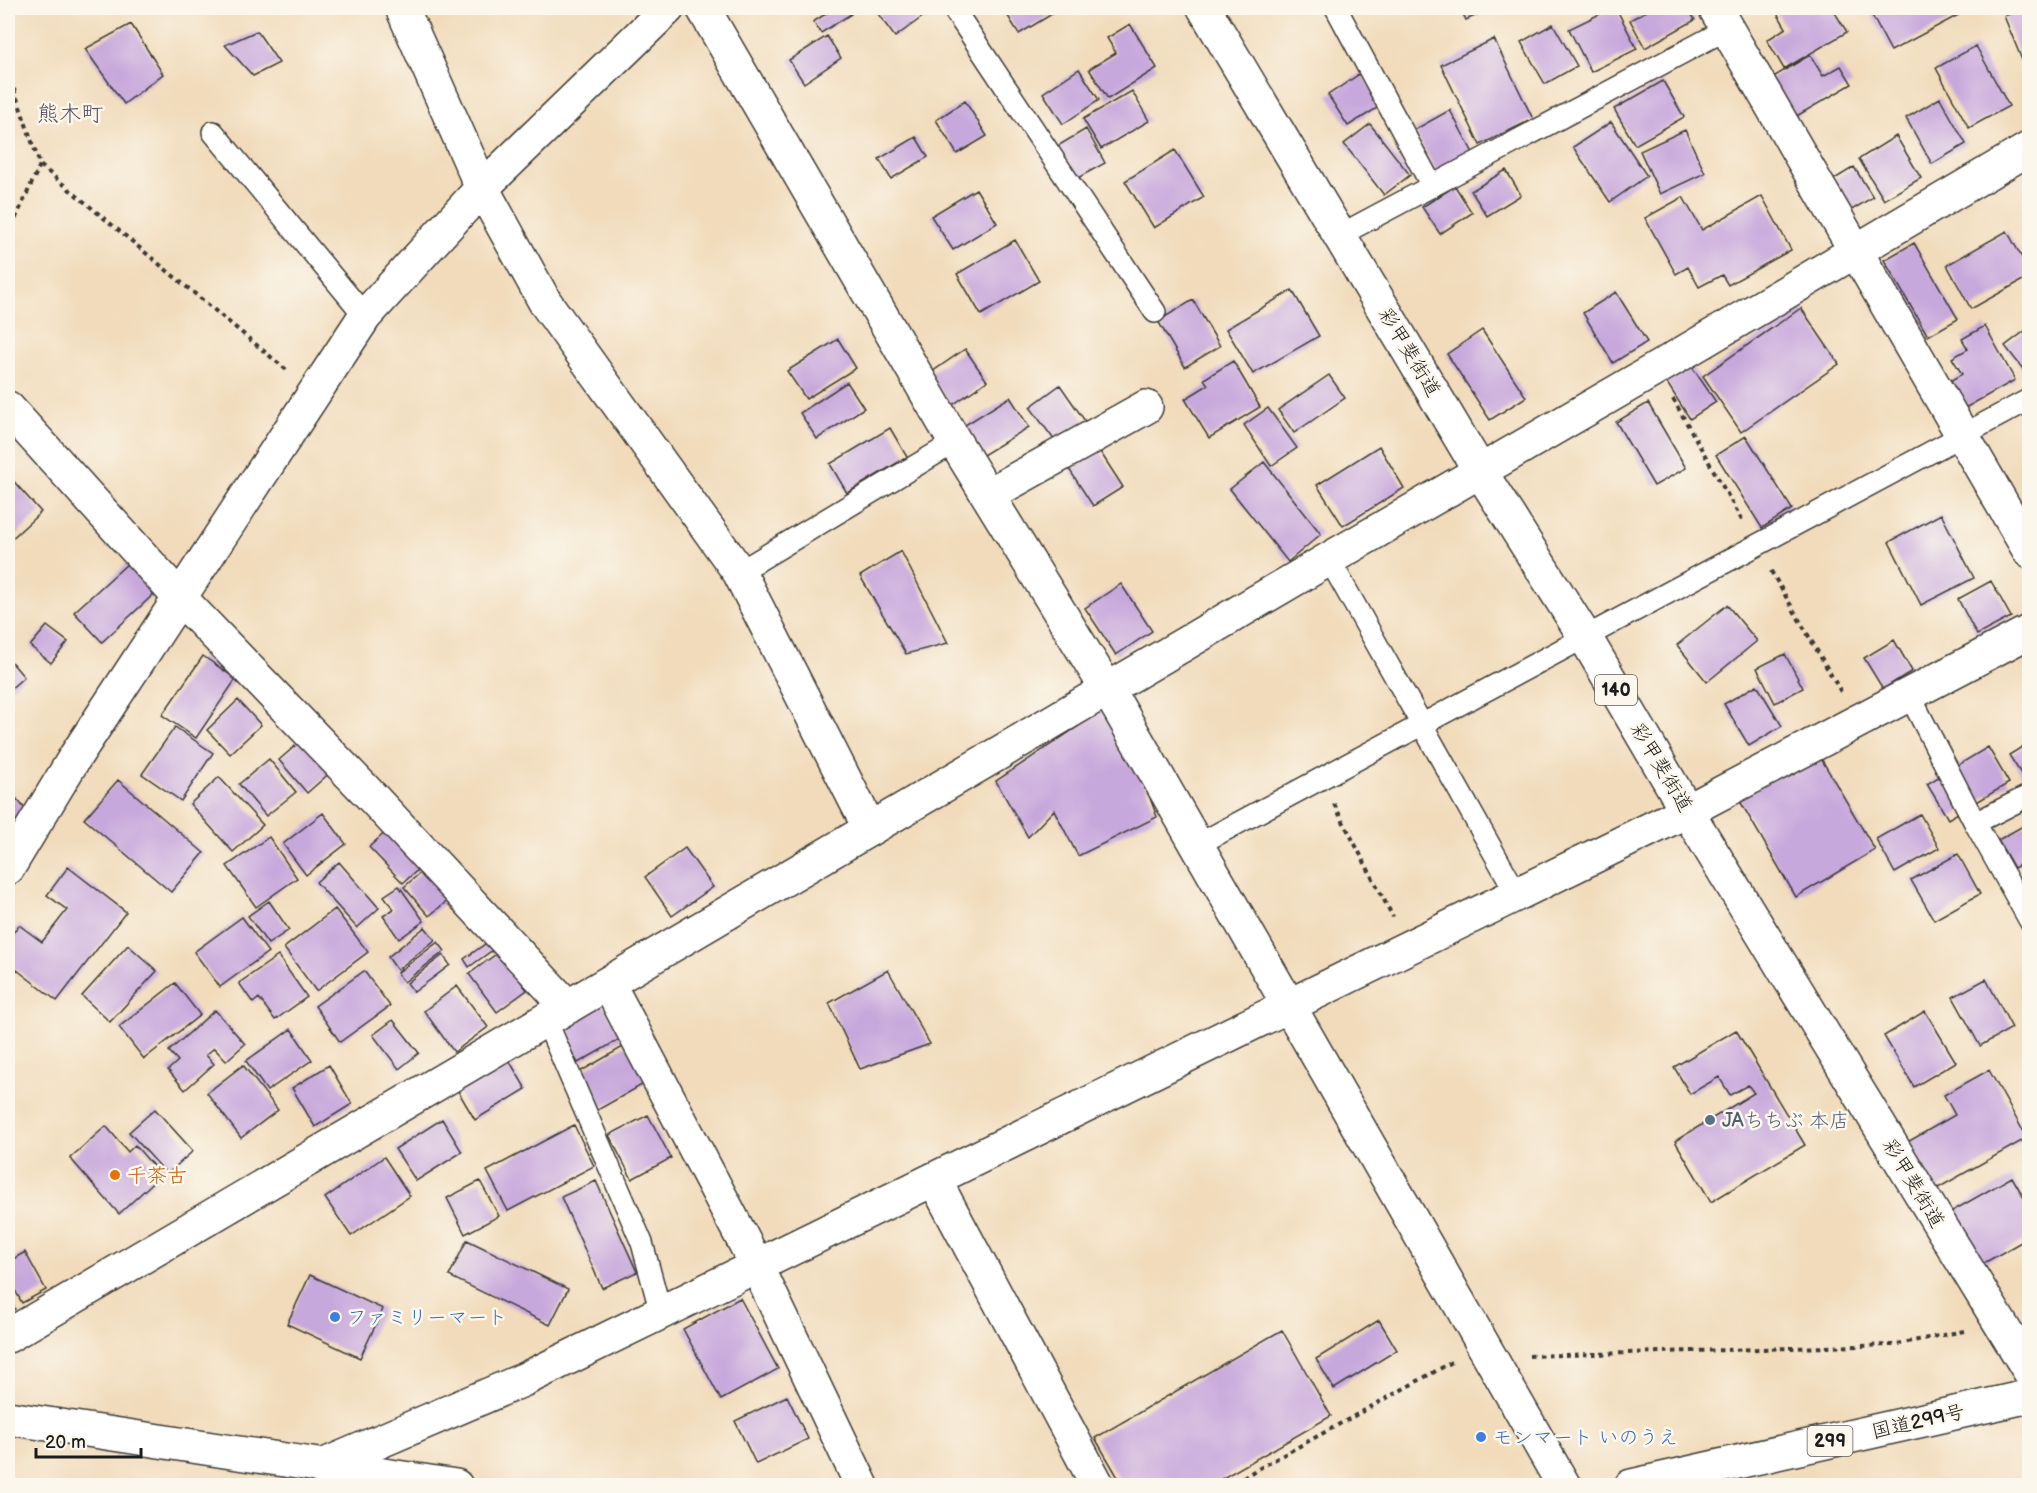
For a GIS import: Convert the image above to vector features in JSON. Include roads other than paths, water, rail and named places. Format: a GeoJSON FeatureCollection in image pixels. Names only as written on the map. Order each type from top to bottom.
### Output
{"type":"FeatureCollection","features":[{"type":"Feature","properties":{"kind":"main road"},"geometry":{"type":"LineString","coordinates":[[402,8],[482,188],[545,302],[739,572],[870,830]]}},
{"type":"Feature","properties":{"kind":"main road"},"geometry":{"type":"LineString","coordinates":[[8,868],[52,793],[365,316],[482,188],[668,8]]}},
{"type":"Feature","properties":{"kind":"main road"},"geometry":{"type":"LineString","coordinates":[[704,8],[955,442],[1108,690],[1564,1485]]}},
{"type":"Feature","properties":{"kind":"main road","name":"彩甲斐街道"},"geometry":{"type":"LineString","coordinates":[[1204,8],[1480,471],[1585,637],[1687,811],[2030,1372]]}},
{"type":"Feature","properties":{"kind":"main road"},"geometry":{"type":"LineString","coordinates":[[1721,18],[2030,552]]}},
{"type":"Feature","properties":{"kind":"main road"},"geometry":{"type":"LineString","coordinates":[[8,1336],[1480,471],[1855,252],[2027,155]]}},
{"type":"Feature","properties":{"kind":"main road"},"geometry":{"type":"LineString","coordinates":[[988,495],[1146,407]]}},
{"type":"Feature","properties":{"kind":"main road"},"geometry":{"type":"LineString","coordinates":[[8,408],[180,598],[371,796],[557,1014]]}},
{"type":"Feature","properties":{"kind":"main road"},"geometry":{"type":"LineString","coordinates":[[320,1467],[523,1380],[661,1313],[1687,811],[2030,631]]}},
{"type":"Feature","properties":{"kind":"main road"},"geometry":{"type":"LineString","coordinates":[[608,984],[757,1266],[862,1485]]}},
{"type":"Feature","properties":{"kind":"main road"},"geometry":{"type":"LineString","coordinates":[[934,1179],[1098,1485]]}},
{"type":"Feature","properties":{"kind":"main road","name":"国道299号"},"geometry":{"type":"LineString","coordinates":[[1631,1485],[2030,1396]]}},
{"type":"Feature","properties":{"kind":"main road"},"geometry":{"type":"LineString","coordinates":[[8,1418],[320,1467],[456,1485]]}},
{"type":"Feature","properties":{"kind":"lane"},"geometry":{"type":"LineString","coordinates":[[953,8],[1155,312]]}},
{"type":"Feature","properties":{"kind":"lane"},"geometry":{"type":"LineString","coordinates":[[1336,8],[1432,186]]}},
{"type":"Feature","properties":{"kind":"lane"},"geometry":{"type":"LineString","coordinates":[[1340,235],[1432,186],[1721,18]]}},
{"type":"Feature","properties":{"kind":"lane"},"geometry":{"type":"LineString","coordinates":[[213,132],[365,316]]}},
{"type":"Feature","properties":{"kind":"lane"},"geometry":{"type":"LineString","coordinates":[[1197,845],[2030,399]]}},
{"type":"Feature","properties":{"kind":"lane"},"geometry":{"type":"LineString","coordinates":[[739,572],[955,442]]}},
{"type":"Feature","properties":{"kind":"lane"},"geometry":{"type":"LineString","coordinates":[[1329,560],[1517,894]]}},
{"type":"Feature","properties":{"kind":"lane"},"geometry":{"type":"LineString","coordinates":[[1909,693],[1975,823],[2030,921]]}},
{"type":"Feature","properties":{"kind":"lane"},"geometry":{"type":"LineString","coordinates":[[1975,823],[2030,795]]}},
{"type":"Feature","properties":{"kind":"lane"},"geometry":{"type":"LineString","coordinates":[[557,1014],[642,1243],[661,1313]]}},
{"type":"Feature","properties":{"kind":"place","name":"JAちちぶ 本店"},"geometry":{"type":"Point","coordinates":[1710,1120]}},
{"type":"Feature","properties":{"kind":"place","name":"千茶古"},"geometry":{"type":"Point","coordinates":[115,1175]}},
{"type":"Feature","properties":{"kind":"place","name":"ファミリーマート"},"geometry":{"type":"Point","coordinates":[335,1317]}},
{"type":"Feature","properties":{"kind":"place","name":"モンマート いのうえ"},"geometry":{"type":"Point","coordinates":[1481,1437]}},
{"type":"Feature","properties":{"kind":"district","name":"熊木町"},"geometry":{"type":"Point","coordinates":[70,113]}}]}
